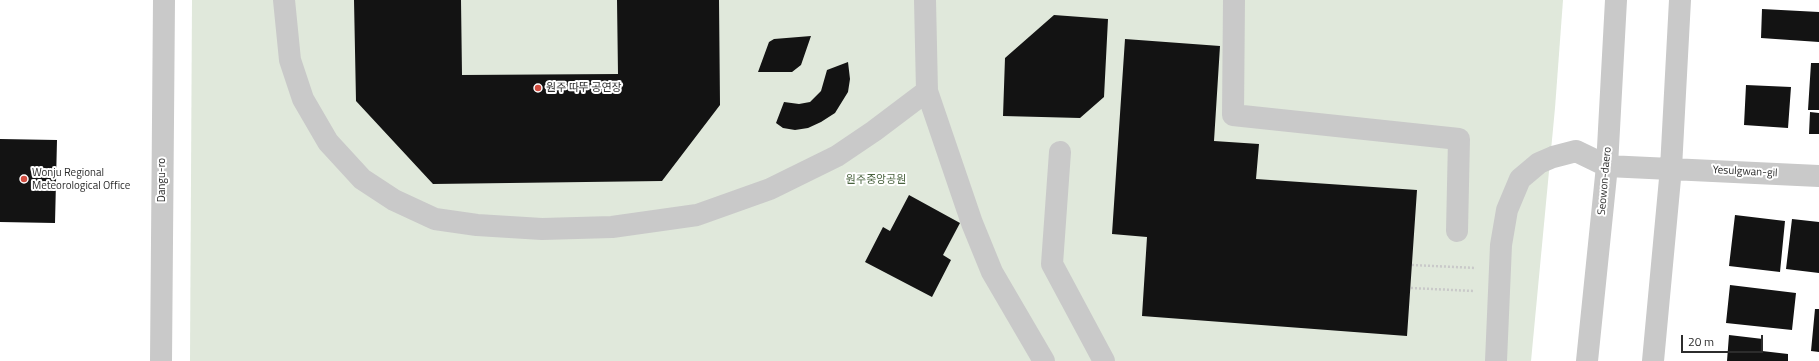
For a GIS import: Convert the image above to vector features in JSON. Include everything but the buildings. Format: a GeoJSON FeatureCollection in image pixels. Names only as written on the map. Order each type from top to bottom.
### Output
{"type":"FeatureCollection","features":[{"type":"Feature","properties":{"kind":"street","name":"Dangu-ro"},"geometry":{"type":"LineString","coordinates":[[161,361],[164,0]]}},
{"type":"Feature","properties":{"kind":"street"},"geometry":{"type":"LineString","coordinates":[[284,0],[290,60],[303,100],[328,142],[362,179],[394,200],[435,219],[477,225],[542,229],[612,227],[697,215],[770,189],[838,156],[874,132],[927,91]]}},
{"type":"Feature","properties":{"kind":"street"},"geometry":{"type":"LineString","coordinates":[[925,0],[927,91],[972,223],[992,272],[1044,361]]}},
{"type":"Feature","properties":{"kind":"street"},"geometry":{"type":"LineString","coordinates":[[1234,0],[1233,115],[1459,139],[1457,231]]}},
{"type":"Feature","properties":{"kind":"street","name":"Seowon-daero"},"geometry":{"type":"LineString","coordinates":[[1587,361],[1607,166],[1616,0]]}},
{"type":"Feature","properties":{"kind":"street"},"geometry":{"type":"LineString","coordinates":[[1653,361],[1671,168],[1680,0]]}},
{"type":"Feature","properties":{"kind":"street"},"geometry":{"type":"LineString","coordinates":[[1060,152],[1052,264],[1104,361]]}},
{"type":"Feature","properties":{"kind":"street"},"geometry":{"type":"LineString","coordinates":[[1496,361],[1501,246],[1507,210],[1520,180],[1539,163],[1553,157],[1576,152],[1607,166]]}},
{"type":"Feature","properties":{"kind":"street","name":"Yesulgwan-gil"},"geometry":{"type":"LineString","coordinates":[[1607,166],[1819,176]]}},
{"type":"Feature","properties":{"kind":"path"},"geometry":{"type":"LineString","coordinates":[[1412,265],[1500,269]]}},
{"type":"Feature","properties":{"kind":"path"},"geometry":{"type":"LineString","coordinates":[[1411,288],[1499,293]]}},
{"type":"Feature","properties":{"kind":"green space","name":"원주중앙공원"},"geometry":{"type":"Polygon","coordinates":[[[192,0],[1563,0],[1555,108],[1531,361],[190,361],[192,0]]]}},
{"type":"Feature","properties":{"kind":"place","name":"원주 따뚜 공연장"},"geometry":{"type":"Point","coordinates":[538,88]}},
{"type":"Feature","properties":{"kind":"place","name":"Wonju Regional Meteorological Office"},"geometry":{"type":"Point","coordinates":[24,179]}}]}
